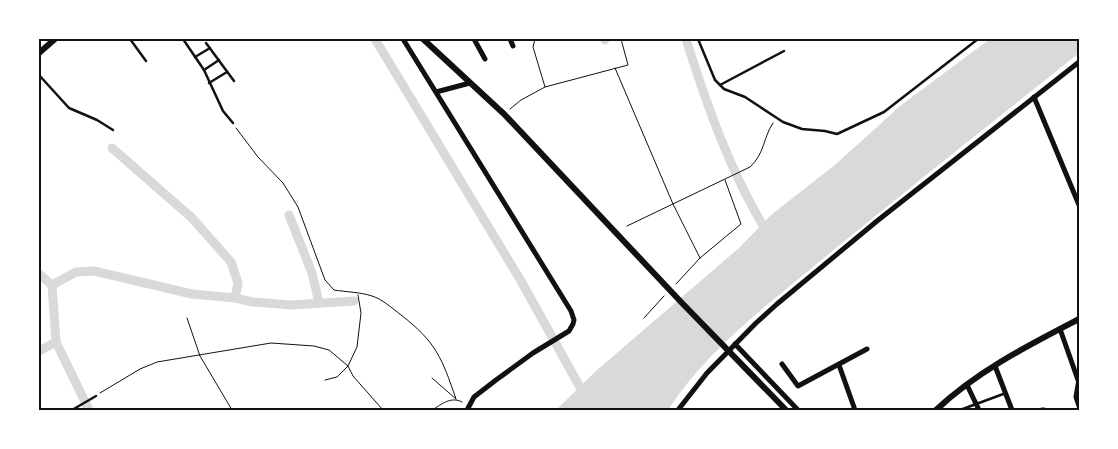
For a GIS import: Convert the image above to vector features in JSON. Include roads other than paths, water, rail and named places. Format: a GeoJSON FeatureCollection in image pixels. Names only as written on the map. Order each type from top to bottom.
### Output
{"type":"FeatureCollection","features":[{"type":"Feature","properties":{"kind":"street"},"geometry":{"type":"LineString","coordinates":[[39,53],[56,39]]}},
{"type":"Feature","properties":{"kind":"street"},"geometry":{"type":"LineString","coordinates":[[403,39],[571,311],[574,320],[569,331],[539,349],[474,397],[468,408]]}},
{"type":"Feature","properties":{"kind":"street"},"geometry":{"type":"LineString","coordinates":[[423,39],[504,114],[786,410]]}},
{"type":"Feature","properties":{"kind":"street"},"geometry":{"type":"LineString","coordinates":[[474,39],[485,60]]}},
{"type":"Feature","properties":{"kind":"street"},"geometry":{"type":"LineString","coordinates":[[510,39],[513,46]]}},
{"type":"Feature","properties":{"kind":"street"},"geometry":{"type":"LineString","coordinates":[[678,410],[707,373],[777,304],[862,233],[1079,62]]}},
{"type":"Feature","properties":{"kind":"street"},"geometry":{"type":"LineString","coordinates":[[436,92],[470,83]]}},
{"type":"Feature","properties":{"kind":"street"},"geometry":{"type":"LineString","coordinates":[[1034,97],[1079,205]]}},
{"type":"Feature","properties":{"kind":"street"},"geometry":{"type":"LineString","coordinates":[[939,409],[966,385],[995,366],[1079,319]]}},
{"type":"Feature","properties":{"kind":"street"},"geometry":{"type":"LineString","coordinates":[[1060,329],[1079,379],[1076,397],[1079,406]]}},
{"type":"Feature","properties":{"kind":"street"},"geometry":{"type":"LineString","coordinates":[[735,344],[798,410]]}},
{"type":"Feature","properties":{"kind":"street"},"geometry":{"type":"LineString","coordinates":[[782,364],[798,386],[867,349]]}},
{"type":"Feature","properties":{"kind":"street"},"geometry":{"type":"LineString","coordinates":[[839,365],[855,410]]}},
{"type":"Feature","properties":{"kind":"street"},"geometry":{"type":"LineString","coordinates":[[995,366],[1012,410]]}},
{"type":"Feature","properties":{"kind":"street"},"geometry":{"type":"LineString","coordinates":[[966,385],[978,407]]}},
{"type":"Feature","properties":{"kind":"lane"},"geometry":{"type":"LineString","coordinates":[[130,39],[146,61]]}},
{"type":"Feature","properties":{"kind":"lane"},"geometry":{"type":"LineString","coordinates":[[183,39],[204,70],[223,111],[233,123]]}},
{"type":"Feature","properties":{"kind":"lane"},"geometry":{"type":"LineString","coordinates":[[698,39],[715,80],[724,89],[745,97],[777,118],[802,128],[837,134],[884,112],[978,39]]}},
{"type":"Feature","properties":{"kind":"lane"},"geometry":{"type":"LineString","coordinates":[[206,43],[234,81]]}},
{"type":"Feature","properties":{"kind":"lane"},"geometry":{"type":"LineString","coordinates":[[195,57],[210,48]]}},
{"type":"Feature","properties":{"kind":"lane"},"geometry":{"type":"LineString","coordinates":[[720,86],[784,51]]}},
{"type":"Feature","properties":{"kind":"lane"},"geometry":{"type":"LineString","coordinates":[[204,70],[219,60]]}},
{"type":"Feature","properties":{"kind":"lane"},"geometry":{"type":"LineString","coordinates":[[209,83],[227,72]]}},
{"type":"Feature","properties":{"kind":"lane"},"geometry":{"type":"LineString","coordinates":[[39,75],[69,108],[97,120],[113,130]]}},
{"type":"Feature","properties":{"kind":"lane"},"geometry":{"type":"LineString","coordinates":[[960,410],[978,407],[1006,393]]}},
{"type":"Feature","properties":{"kind":"lane"},"geometry":{"type":"LineString","coordinates":[[74,409],[96,396]]}},
{"type":"Feature","properties":{"kind":"waterway"},"geometry":{"type":"LineString","coordinates":[[375,39],[521,281],[581,389],[600,410]]}},
{"type":"Feature","properties":{"kind":"waterway"},"geometry":{"type":"LineString","coordinates":[[686,39],[702,89],[731,164],[768,234]]}},
{"type":"Feature","properties":{"kind":"waterway"},"geometry":{"type":"LineString","coordinates":[[112,148],[192,218],[231,262],[238,283],[235,298]]}},
{"type":"Feature","properties":{"kind":"waterway"},"geometry":{"type":"LineString","coordinates":[[289,215],[312,273],[319,303]]}},
{"type":"Feature","properties":{"kind":"waterway"},"geometry":{"type":"LineString","coordinates":[[52,285],[76,272],[94,271],[192,294],[235,298],[253,302],[292,305],[354,301]]}},
{"type":"Feature","properties":{"kind":"waterway"},"geometry":{"type":"LineString","coordinates":[[39,274],[52,285],[56,342],[89,410]]}},
{"type":"Feature","properties":{"kind":"waterway"},"geometry":{"type":"LineString","coordinates":[[39,351],[56,342]]}}]}
